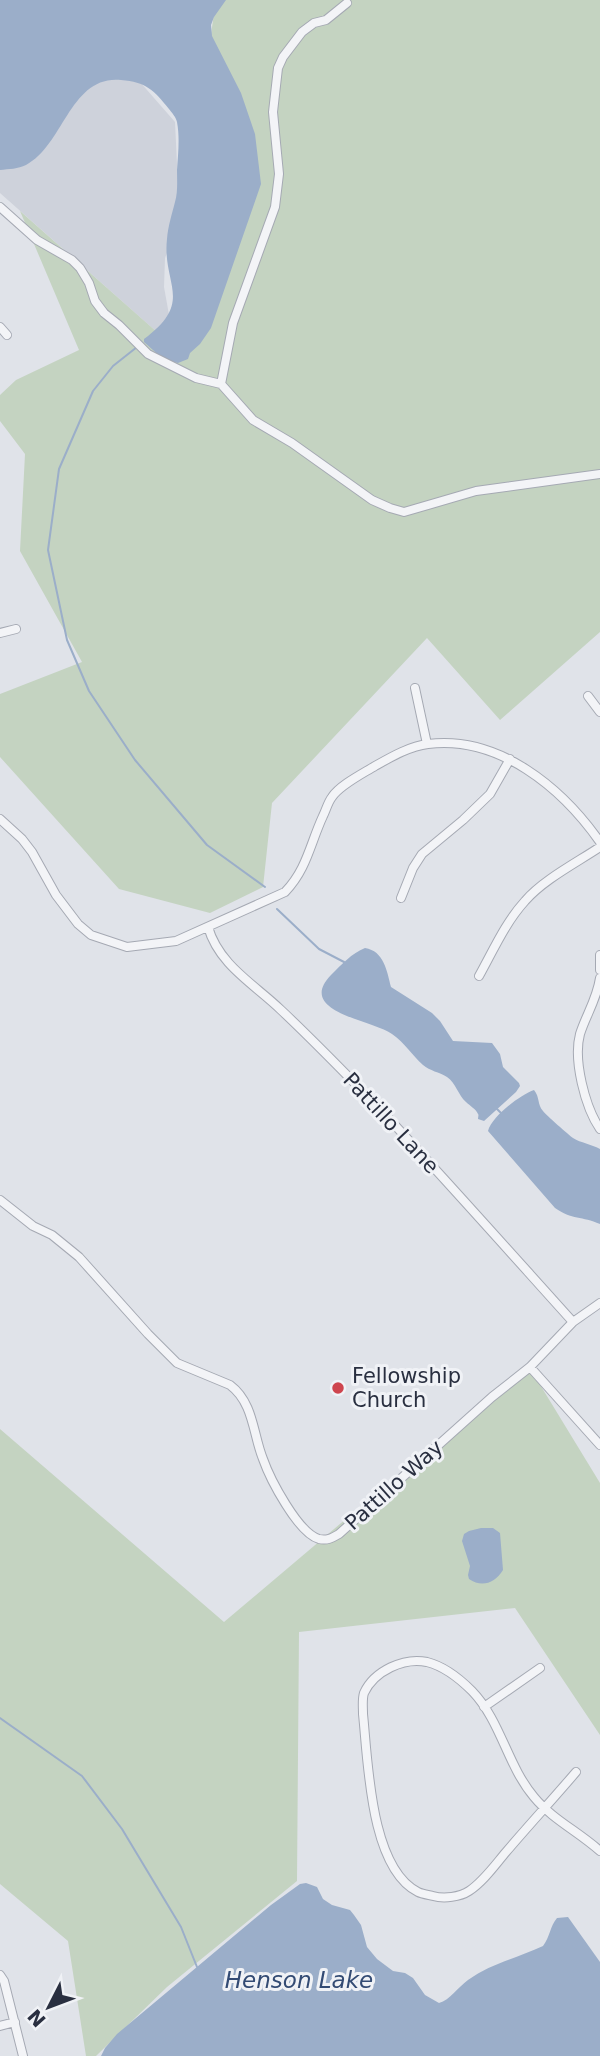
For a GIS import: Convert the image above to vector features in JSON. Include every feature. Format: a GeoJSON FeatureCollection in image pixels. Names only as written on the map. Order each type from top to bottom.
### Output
{"type":"FeatureCollection","features":[{"type":"Feature","properties":{"kind":"street"},"geometry":{"type":"LineString","coordinates":[[221,384],[233,323],[275,207],[279,174],[274,112],[278,68],[302,32],[314,23],[326,20],[347,3]]}},
{"type":"Feature","properties":{"kind":"street"},"geometry":{"type":"LineString","coordinates":[[0,207],[37,240],[72,260],[89,282],[95,301],[104,313],[148,354],[196,378],[221,384],[253,420],[292,443],[372,500],[404,512],[476,491],[600,474]]}},
{"type":"Feature","properties":{"kind":"street"},"geometry":{"type":"LineString","coordinates":[[0,327],[7,335]]}},
{"type":"Feature","properties":{"kind":"street"},"geometry":{"type":"LineString","coordinates":[[0,633],[16,629]]}},
{"type":"Feature","properties":{"kind":"street"},"geometry":{"type":"LineString","coordinates":[[415,688],[427,744]]}},
{"type":"Feature","properties":{"kind":"street"},"geometry":{"type":"LineString","coordinates":[[588,696],[600,712]]}},
{"type":"Feature","properties":{"kind":"street"},"geometry":{"type":"LineString","coordinates":[[0,819],[22,839],[57,895],[78,924],[91,935],[127,947],[176,941],[285,892],[298,878],[332,796],[357,776],[394,755],[427,744],[449,743],[483,748],[510,759],[541,779],[590,828],[600,845],[524,901],[479,976]]}},
{"type":"Feature","properties":{"kind":"street"},"geometry":{"type":"LineString","coordinates":[[401,898],[413,867],[422,854],[489,794],[510,759]]}},
{"type":"Feature","properties":{"kind":"street","name":"Pattillo Lane"},"geometry":{"type":"LineString","coordinates":[[208,927],[223,957],[280,1009],[378,1107],[573,1322]]}},
{"type":"Feature","properties":{"kind":"street"},"geometry":{"type":"LineString","coordinates":[[600,955],[600,970]]}},
{"type":"Feature","properties":{"kind":"street"},"geometry":{"type":"LineString","coordinates":[[600,978],[594,1002],[579,1037],[578,1054],[589,1108],[600,1129]]}},
{"type":"Feature","properties":{"kind":"street","name":"Pattillo Way"},"geometry":{"type":"LineString","coordinates":[[0,1200],[79,1257],[177,1363],[230,1385],[238,1391],[255,1430],[261,1457],[275,1486],[294,1517],[315,1538],[331,1539],[339,1534],[492,1397],[530,1367]]}},
{"type":"Feature","properties":{"kind":"street"},"geometry":{"type":"LineString","coordinates":[[600,1303],[573,1322],[530,1367],[600,1445]]}},
{"type":"Feature","properties":{"kind":"street"},"geometry":{"type":"LineString","coordinates":[[576,1772],[545,1808],[486,1874],[469,1891],[458,1896],[438,1897],[417,1892],[393,1866],[384,1850],[377,1827],[363,1696],[371,1682],[395,1666],[406,1662],[425,1661],[442,1667],[470,1690],[491,1715],[520,1776],[534,1797],[545,1808],[600,1851]]}},
{"type":"Feature","properties":{"kind":"street"},"geometry":{"type":"LineString","coordinates":[[484,1707],[540,1668]]}},
{"type":"Feature","properties":{"kind":"street"},"geometry":{"type":"LineString","coordinates":[[0,1975],[4,1981],[23,2056]]}},
{"type":"Feature","properties":{"kind":"street"},"geometry":{"type":"LineString","coordinates":[[0,2026],[15,2022]]}},
{"type":"Feature","properties":{"kind":"shaded area"},"geometry":{"type":"Polygon","coordinates":[[[108,77],[140,82],[175,122],[178,186],[175,232],[165,258],[164,287],[175,348],[0,193],[0,156],[75,96],[108,77]]]}},
{"type":"Feature","properties":{"kind":"green space"},"geometry":{"type":"Polygon","coordinates":[[[216,0],[600,0],[600,632],[500,720],[427,638],[272,803],[263,887],[210,913],[119,889],[0,757],[0,694],[82,662],[20,551],[25,454],[0,421],[0,395],[16,380],[79,350],[20,211],[175,348],[216,0]]]}},
{"type":"Feature","properties":{"kind":"green space"},"geometry":{"type":"Polygon","coordinates":[[[528,1365],[600,1483],[600,1735],[515,1608],[299,1632],[297,1881],[167,1987],[96,2056],[86,2056],[68,1941],[0,1884],[0,1429],[224,1622],[528,1365]]]}},
{"type":"Feature","properties":{"kind":"water"},"geometry":{"type":"Polygon","coordinates":[[[0,0],[226,0],[214,17],[211,25],[212,36],[241,93],[255,134],[261,184],[211,328],[188,359],[178,363],[163,359],[144,342],[168,314],[172,303],[167,239],[177,190],[179,140],[176,118],[149,88],[130,81],[104,81],[90,88],[79,99],[39,155],[26,165],[0,170],[0,0]]]}},
{"type":"Feature","properties":{"kind":"water"},"geometry":{"type":"Polygon","coordinates":[[[365,948],[381,957],[391,987],[432,1013],[453,1041],[492,1043],[500,1054],[503,1067],[520,1086],[484,1121],[478,1119],[477,1112],[463,1099],[450,1080],[423,1065],[392,1034],[341,1013],[329,1006],[323,998],[323,988],[331,975],[351,956],[365,948]]]}},
{"type":"Feature","properties":{"kind":"water"},"geometry":{"type":"Polygon","coordinates":[[[534,1090],[541,1108],[558,1125],[573,1138],[600,1149],[600,1224],[555,1208],[488,1131],[507,1107],[534,1090]]]}},
{"type":"Feature","properties":{"kind":"water"},"geometry":{"type":"Polygon","coordinates":[[[481,1528],[493,1528],[500,1533],[503,1570],[492,1581],[483,1584],[469,1579],[470,1566],[462,1541],[464,1534],[481,1528]]]}},
{"type":"Feature","properties":{"kind":"water","name":"Henson Lake"},"geometry":{"type":"Polygon","coordinates":[[[300,1884],[317,1887],[323,1899],[332,1905],[350,1910],[361,1925],[367,1947],[377,1959],[393,1971],[413,1978],[425,1995],[439,2003],[477,1974],[543,1946],[557,1918],[568,1917],[600,1962],[600,2056],[101,2056],[117,2034],[271,1905],[300,1884]]]}},
{"type":"Feature","properties":{"kind":"waterway"},"geometry":{"type":"LineString","coordinates":[[137,347],[113,366],[93,391],[59,469],[48,550],[67,640],[89,691],[135,760],[207,845],[265,887]]}},
{"type":"Feature","properties":{"kind":"waterway"},"geometry":{"type":"LineString","coordinates":[[277,909],[319,949],[344,962]]}},
{"type":"Feature","properties":{"kind":"waterway"},"geometry":{"type":"LineString","coordinates":[[497,1109],[501,1113]]}},
{"type":"Feature","properties":{"kind":"waterway"},"geometry":{"type":"LineString","coordinates":[[0,1718],[82,1776],[122,1829],[181,1927],[197,1967]]}},
{"type":"Feature","properties":{"kind":"place","name":"Fellowship Church"},"geometry":{"type":"Point","coordinates":[338,1388]}}]}
